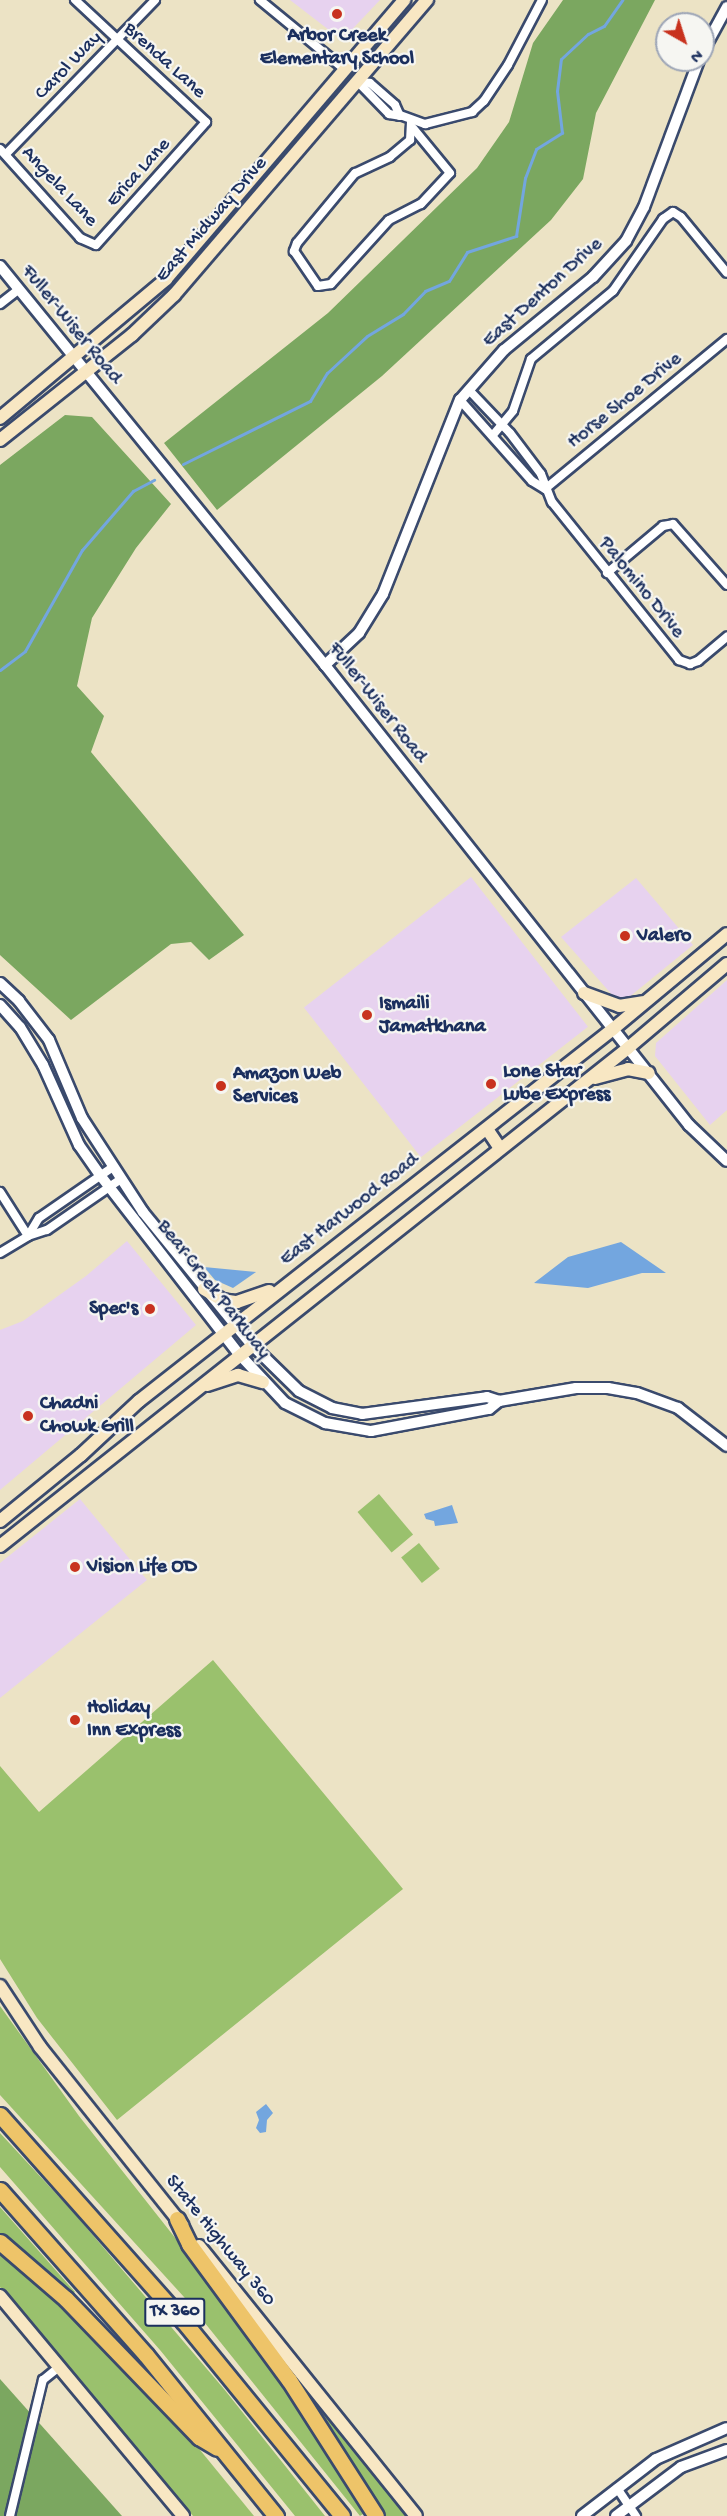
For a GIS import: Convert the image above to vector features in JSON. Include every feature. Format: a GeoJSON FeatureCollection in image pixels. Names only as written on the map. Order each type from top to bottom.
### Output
{"type":"FeatureCollection","features":[{"type":"Feature","properties":{"kind":"highway","name":"TX 360"},"geometry":{"type":"LineString","coordinates":[[0,2115],[177,2313],[342,2516]]}},
{"type":"Feature","properties":{"kind":"highway","name":"TX 360"},"geometry":{"type":"LineString","coordinates":[[0,2190],[146,2355],[276,2516]]}},
{"type":"Feature","properties":{"kind":"highway"},"geometry":{"type":"LineString","coordinates":[[177,2218],[189,2244],[289,2380],[376,2516]]}},
{"type":"Feature","properties":{"kind":"highway"},"geometry":{"type":"LineString","coordinates":[[0,2242],[110,2341],[199,2437],[229,2457]]}},
{"type":"Feature","properties":{"kind":"main road","name":"East Midway Drive"},"geometry":{"type":"LineString","coordinates":[[0,418],[76,358],[166,279],[404,0]]}},
{"type":"Feature","properties":{"kind":"main road","name":"East Midway Drive"},"geometry":{"type":"LineString","coordinates":[[0,440],[87,372],[174,295],[427,0]]}},
{"type":"Feature","properties":{"kind":"main road"},"geometry":{"type":"LineString","coordinates":[[344,69],[357,81]]}},
{"type":"Feature","properties":{"kind":"main road","name":"East Harwood Road"},"geometry":{"type":"LineString","coordinates":[[0,1521],[234,1325],[487,1129],[613,1029],[727,934]]}},
{"type":"Feature","properties":{"kind":"main road"},"geometry":{"type":"LineString","coordinates":[[2,1539],[628,1048],[727,964]]}},
{"type":"Feature","properties":{"kind":"main road"},"geometry":{"type":"LineString","coordinates":[[584,993],[619,1006],[647,1001]]}},
{"type":"Feature","properties":{"kind":"main road"},"geometry":{"type":"LineString","coordinates":[[585,1081],[618,1070],[649,1073]]}},
{"type":"Feature","properties":{"kind":"main road"},"geometry":{"type":"LineString","coordinates":[[487,1129],[500,1148]]}},
{"type":"Feature","properties":{"kind":"main road"},"geometry":{"type":"LineString","coordinates":[[204,1289],[222,1300],[247,1301],[303,1270]]}},
{"type":"Feature","properties":{"kind":"main road"},"geometry":{"type":"LineString","coordinates":[[197,1388],[238,1375],[263,1382]]}},
{"type":"Feature","properties":{"kind":"main road","name":"State Highway 360"},"geometry":{"type":"LineString","coordinates":[[0,1986],[40,2047],[416,2516]]}},
{"type":"Feature","properties":{"kind":"main road"},"geometry":{"type":"LineString","coordinates":[[0,2296],[183,2516]]}},
{"type":"Feature","properties":{"kind":"street","name":"Brenda Lane"},"geometry":{"type":"LineString","coordinates":[[75,0],[116,41],[206,122]]}},
{"type":"Feature","properties":{"kind":"street","name":"Carol Way"},"geometry":{"type":"LineString","coordinates":[[3,151],[155,0]]}},
{"type":"Feature","properties":{"kind":"street"},"geometry":{"type":"LineString","coordinates":[[260,0],[344,69]]}},
{"type":"Feature","properties":{"kind":"street"},"geometry":{"type":"LineString","coordinates":[[412,125],[472,112],[484,101],[542,0]]}},
{"type":"Feature","properties":{"kind":"street"},"geometry":{"type":"LineString","coordinates":[[715,29],[727,7]]}},
{"type":"Feature","properties":{"kind":"street","name":"East Denton Drive"},"geometry":{"type":"LineString","coordinates":[[325,665],[359,633],[383,594],[460,400],[504,350],[593,277],[627,241],[644,207],[695,72]]}},
{"type":"Feature","properties":{"kind":"street"},"geometry":{"type":"LineString","coordinates":[[357,81],[389,114],[400,115],[412,125],[450,173],[421,204],[389,219],[331,284],[318,286],[294,251],[297,243],[355,173],[390,157],[410,140],[412,125]]}},
{"type":"Feature","properties":{"kind":"street","name":"Erica Lane"},"geometry":{"type":"LineString","coordinates":[[96,245],[206,122]]}},
{"type":"Feature","properties":{"kind":"street","name":"Angela Lane"},"geometry":{"type":"LineString","coordinates":[[3,151],[80,238],[96,245]]}},
{"type":"Feature","properties":{"kind":"street"},"geometry":{"type":"LineString","coordinates":[[494,435],[504,425],[520,395],[531,359],[613,291],[663,219],[673,212],[681,217],[727,273]]}},
{"type":"Feature","properties":{"kind":"street","name":"Fuller-Wiser Road"},"geometry":{"type":"LineString","coordinates":[[0,266],[325,665],[695,1131],[727,1161]]}},
{"type":"Feature","properties":{"kind":"street"},"geometry":{"type":"LineString","coordinates":[[0,304],[19,289]]}},
{"type":"Feature","properties":{"kind":"street","name":"Horse Shoe Drive"},"geometry":{"type":"LineString","coordinates":[[545,489],[727,339]]}},
{"type":"Feature","properties":{"kind":"street","name":"Palomino Drive"},"geometry":{"type":"LineString","coordinates":[[469,390],[504,425],[541,474],[545,489]]}},
{"type":"Feature","properties":{"kind":"street","name":"Palomino Drive"},"geometry":{"type":"LineString","coordinates":[[460,400],[494,435],[532,480],[545,489],[607,573],[684,663],[698,661],[727,637]]}},
{"type":"Feature","properties":{"kind":"street"},"geometry":{"type":"LineString","coordinates":[[607,573],[663,526],[673,524],[727,585]]}},
{"type":"Feature","properties":{"kind":"street","name":"Bear Creek Parkway"},"geometry":{"type":"LineString","coordinates":[[0,984],[19,1001],[49,1040],[82,1118],[121,1179],[234,1325],[298,1391],[332,1408],[352,1413],[432,1408],[487,1397],[500,1401]]}},
{"type":"Feature","properties":{"kind":"street","name":"Bear Creek Parkway"},"geometry":{"type":"LineString","coordinates":[[0,1005],[20,1027],[43,1065],[79,1145],[100,1176],[239,1354],[285,1403],[312,1418],[346,1429],[370,1431],[489,1408],[500,1401],[576,1388],[637,1393],[678,1408],[727,1446]]}},
{"type":"Feature","properties":{"kind":"street"},"geometry":{"type":"LineString","coordinates":[[28,1236],[39,1218],[113,1167]]}},
{"type":"Feature","properties":{"kind":"street"},"geometry":{"type":"LineString","coordinates":[[0,1253],[28,1236],[47,1230],[121,1179]]}},
{"type":"Feature","properties":{"kind":"street"},"geometry":{"type":"LineString","coordinates":[[0,1192],[28,1236]]}},
{"type":"Feature","properties":{"kind":"street"},"geometry":{"type":"LineString","coordinates":[[10,2516],[43,2380],[60,2366]]}},
{"type":"Feature","properties":{"kind":"street"},"geometry":{"type":"LineString","coordinates":[[582,2516],[617,2488],[683,2444],[727,2428]]}},
{"type":"Feature","properties":{"kind":"street"},"geometry":{"type":"LineString","coordinates":[[616,2516],[681,2467],[727,2450]]}},
{"type":"Feature","properties":{"kind":"street"},"geometry":{"type":"LineString","coordinates":[[617,2488],[636,2516]]}},
{"type":"Feature","properties":{"kind":"shaded area","name":"Arbor Creek Elementary School"},"geometry":{"type":"Polygon","coordinates":[[[290,0],[380,0],[342,40],[290,0]]]}},
{"type":"Feature","properties":{"kind":"shaded area"},"geometry":{"type":"Polygon","coordinates":[[[471,877],[588,1027],[421,1157],[304,1008],[471,877]]]}},
{"type":"Feature","properties":{"kind":"shaded area"},"geometry":{"type":"Polygon","coordinates":[[[636,878],[693,945],[628,998],[614,997],[561,937],[636,878]]]}},
{"type":"Feature","properties":{"kind":"shaded area"},"geometry":{"type":"Polygon","coordinates":[[[727,980],[727,1110],[710,1125],[655,1056],[656,1043],[727,980]]]}},
{"type":"Feature","properties":{"kind":"shaded area"},"geometry":{"type":"Polygon","coordinates":[[[127,1241],[196,1325],[0,1490],[0,1330],[23,1321],[86,1276],[127,1241]]]}},
{"type":"Feature","properties":{"kind":"shaded area"},"geometry":{"type":"Polygon","coordinates":[[[80,1499],[147,1580],[0,1698],[0,1563],[80,1499]]]}},
{"type":"Feature","properties":{"kind":"green space"},"geometry":{"type":"Polygon","coordinates":[[[563,0],[655,0],[596,113],[583,179],[551,220],[382,376],[217,510],[164,443],[328,313],[477,168],[509,122],[533,43],[563,0]]]}},
{"type":"Feature","properties":{"kind":"green space"},"geometry":{"type":"Polygon","coordinates":[[[65,415],[92,417],[171,504],[136,548],[92,618],[77,686],[104,716],[91,752],[244,935],[209,960],[191,942],[171,944],[71,1020],[0,955],[0,465],[65,415]]]}},
{"type":"Feature","properties":{"kind":"green space"},"geometry":{"type":"Polygon","coordinates":[[[379,1494],[413,1535],[392,1553],[358,1512],[379,1494]]]}},
{"type":"Feature","properties":{"kind":"green space"},"geometry":{"type":"Polygon","coordinates":[[[419,1543],[440,1569],[422,1583],[401,1557],[419,1543]]]}},
{"type":"Feature","properties":{"kind":"green space"},"geometry":{"type":"Polygon","coordinates":[[[213,1660],[403,1889],[117,2120],[37,2018],[0,1959],[0,1766],[39,1812],[213,1660]]]}},
{"type":"Feature","properties":{"kind":"green space"},"geometry":{"type":"Polygon","coordinates":[[[0,2006],[79,2116],[251,2334],[366,2512],[360,2516],[184,2297],[0,2095],[0,2006]]]}},
{"type":"Feature","properties":{"kind":"green space"},"geometry":{"type":"Polygon","coordinates":[[[0,2133],[74,2213],[224,2389],[325,2516],[295,2516],[160,2350],[0,2167],[0,2133]]]}},
{"type":"Feature","properties":{"kind":"green space"},"geometry":{"type":"Polygon","coordinates":[[[0,2207],[75,2292],[70,2296],[0,2236],[0,2207]]]}},
{"type":"Feature","properties":{"kind":"green space"},"geometry":{"type":"Polygon","coordinates":[[[0,2249],[49,2291],[169,2412],[254,2516],[193,2516],[0,2287],[0,2249]]]}},
{"type":"Feature","properties":{"kind":"green space"},"geometry":{"type":"Polygon","coordinates":[[[0,2379],[122,2516],[0,2516],[0,2379]]]}},
{"type":"Feature","properties":{"kind":"green space"},"geometry":{"type":"Polygon","coordinates":[[[309,2391],[408,2516],[384,2516],[304,2393],[309,2391]]]}},
{"type":"Feature","properties":{"kind":"water"},"geometry":{"type":"Polygon","coordinates":[[[621,1242],[666,1273],[642,1273],[588,1288],[534,1283],[568,1257],[621,1242]]]}},
{"type":"Feature","properties":{"kind":"water"},"geometry":{"type":"Polygon","coordinates":[[[204,1267],[256,1272],[233,1288],[215,1280],[204,1267]]]}},
{"type":"Feature","properties":{"kind":"water"},"geometry":{"type":"Polygon","coordinates":[[[452,1505],[458,1523],[435,1526],[434,1521],[426,1519],[424,1514],[452,1505]]]}},
{"type":"Feature","properties":{"kind":"water"},"geometry":{"type":"Polygon","coordinates":[[[266,2104],[273,2113],[267,2120],[266,2132],[260,2133],[256,2128],[259,2120],[256,2112],[266,2104]]]}},
{"type":"Feature","properties":{"kind":"waterway"},"geometry":{"type":"LineString","coordinates":[[183,464],[310,401],[327,373],[367,336],[403,314],[425,291],[449,281],[467,252],[516,236],[525,178],[536,149],[562,133],[557,91],[561,59],[588,34],[604,26],[622,0]]}},
{"type":"Feature","properties":{"kind":"waterway"},"geometry":{"type":"LineString","coordinates":[[0,670],[25,651],[82,550],[133,491],[154,480]]}},
{"type":"Feature","properties":{"kind":"place","name":"Arbor Creek Elementary School"},"geometry":{"type":"Point","coordinates":[337,14]}},
{"type":"Feature","properties":{"kind":"place","name":"Valero"},"geometry":{"type":"Point","coordinates":[625,936]}},
{"type":"Feature","properties":{"kind":"place","name":"Ismaili Jamatkhana"},"geometry":{"type":"Point","coordinates":[367,1015]}},
{"type":"Feature","properties":{"kind":"place","name":"Lone Star Lube Express"},"geometry":{"type":"Point","coordinates":[491,1084]}},
{"type":"Feature","properties":{"kind":"place","name":"Amazon Web Services"},"geometry":{"type":"Point","coordinates":[221,1086]}},
{"type":"Feature","properties":{"kind":"place","name":"Spec's"},"geometry":{"type":"Point","coordinates":[150,1309]}},
{"type":"Feature","properties":{"kind":"place","name":"Chadni Chowk Grill"},"geometry":{"type":"Point","coordinates":[28,1416]}},
{"type":"Feature","properties":{"kind":"place","name":"Vision Life OD"},"geometry":{"type":"Point","coordinates":[75,1567]}},
{"type":"Feature","properties":{"kind":"place","name":"Holiday Inn Express"},"geometry":{"type":"Point","coordinates":[75,1720]}}]}
